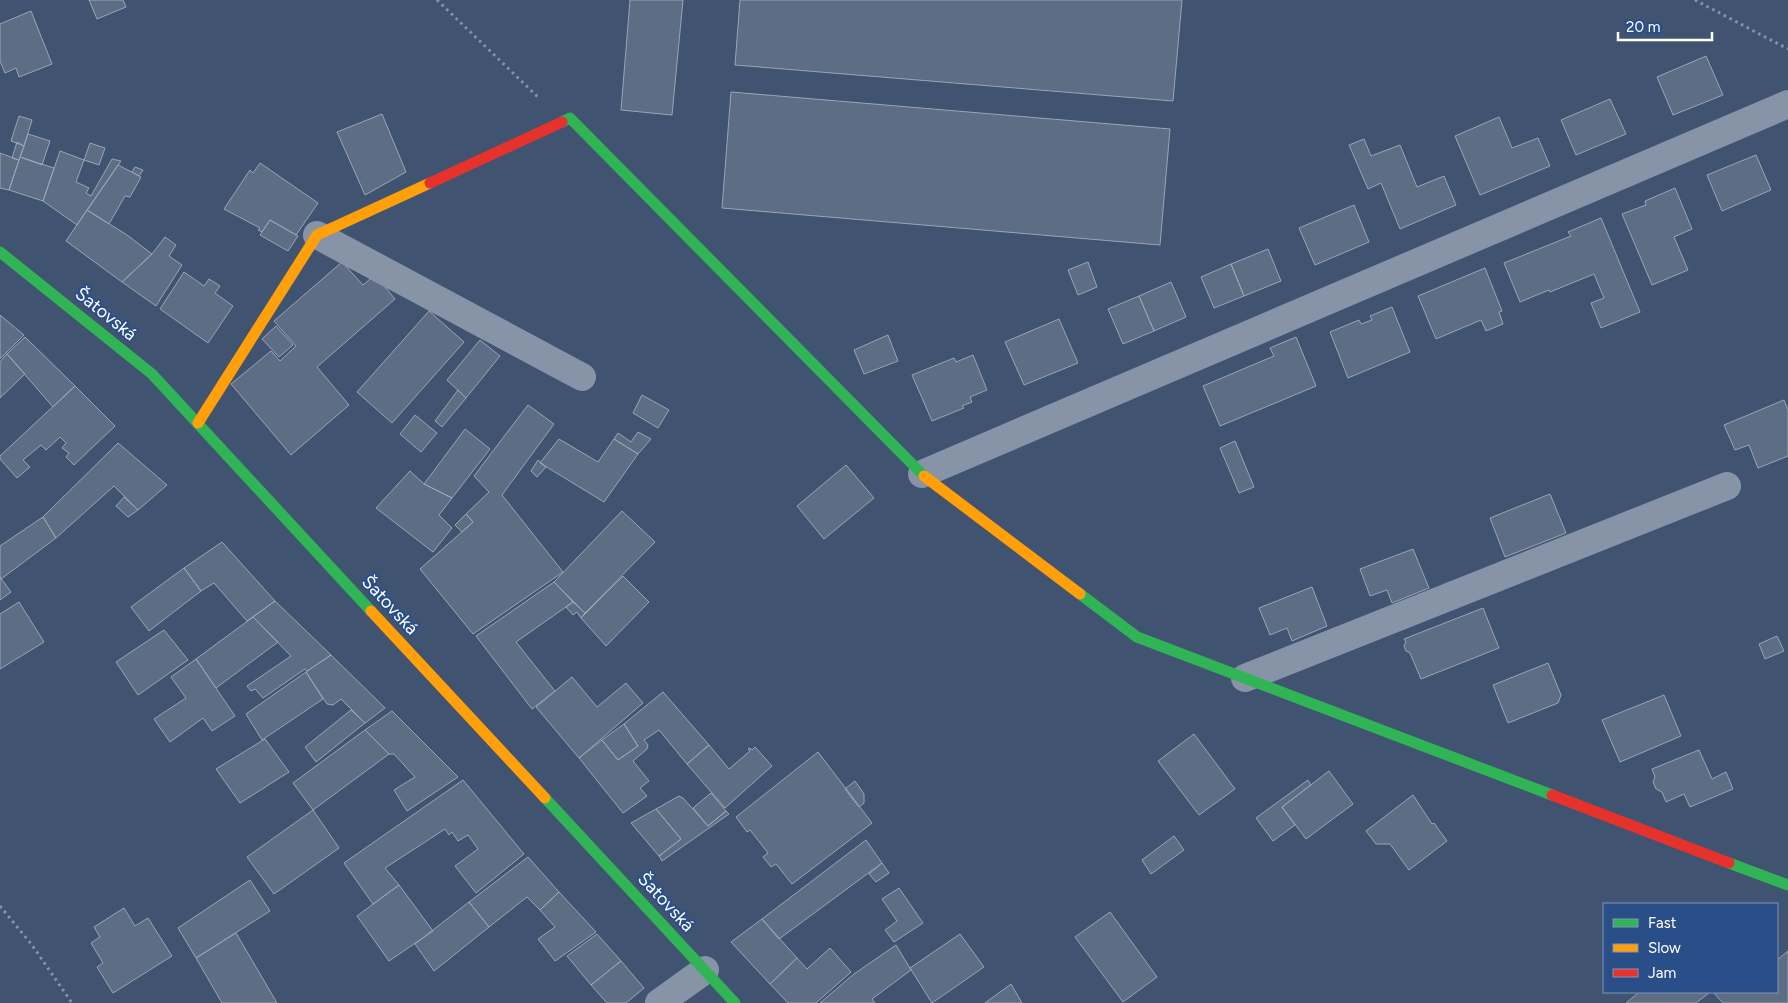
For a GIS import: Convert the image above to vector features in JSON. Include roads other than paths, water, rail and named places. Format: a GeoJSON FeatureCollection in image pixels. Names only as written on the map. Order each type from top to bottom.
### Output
{"type":"FeatureCollection","features":[{"type":"Feature","properties":{"kind":"street"},"geometry":{"type":"LineString","coordinates":[[922,474],[1788,104]]}},
{"type":"Feature","properties":{"kind":"street"},"geometry":{"type":"LineString","coordinates":[[198,423],[317,236],[570,118],[922,474],[1137,637],[1788,885]]}},
{"type":"Feature","properties":{"kind":"street"},"geometry":{"type":"LineString","coordinates":[[317,236],[582,377]]}},
{"type":"Feature","properties":{"kind":"street","name":"Šatovská"},"geometry":{"type":"LineString","coordinates":[[0,252],[152,374],[735,1003]]}},
{"type":"Feature","properties":{"kind":"street"},"geometry":{"type":"LineString","coordinates":[[1246,678],[1727,486]]}},
{"type":"Feature","properties":{"kind":"street"},"geometry":{"type":"LineString","coordinates":[[659,1003],[706,970]]}}]}
